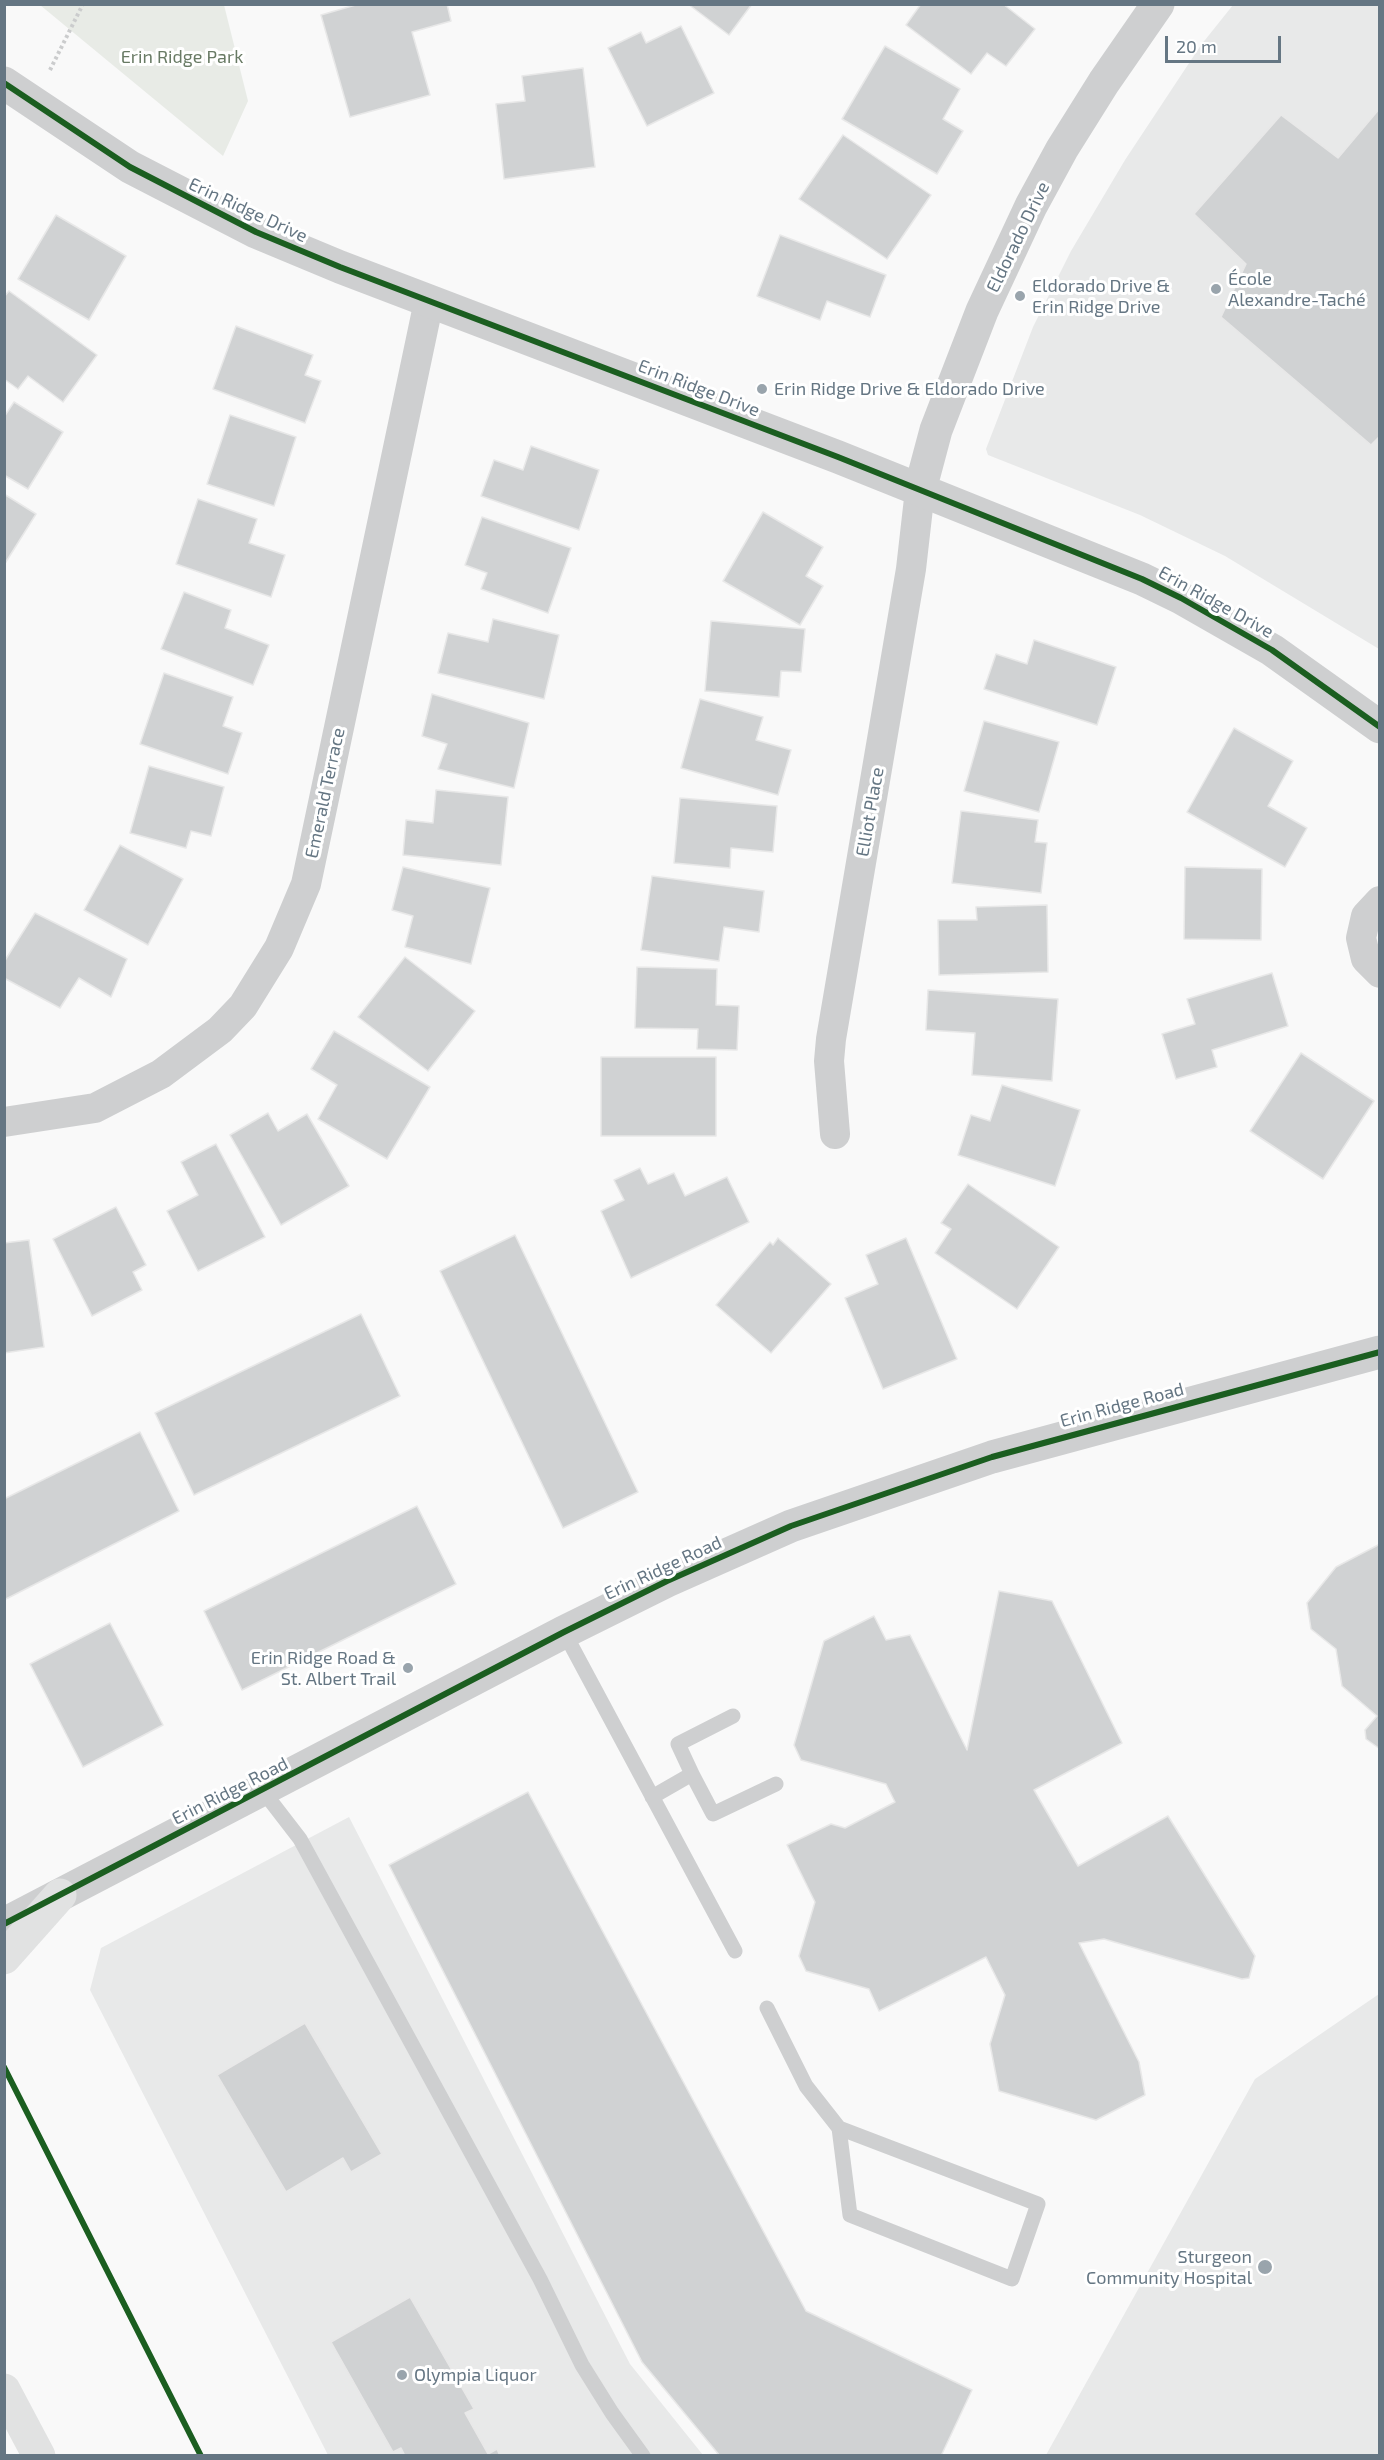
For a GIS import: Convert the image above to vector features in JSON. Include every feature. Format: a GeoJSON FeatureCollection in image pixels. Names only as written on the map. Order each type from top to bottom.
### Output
{"type":"FeatureCollection","features":[{"type":"Feature","properties":{"kind":"main road"},"geometry":{"type":"LineString","coordinates":[[4,1958],[60,1895]]}},
{"type":"Feature","properties":{"kind":"main road"},"geometry":{"type":"LineString","coordinates":[[4,2390],[39,2456]]}},
{"type":"Feature","properties":{"kind":"street","name":"Eldorado Drive"},"geometry":{"type":"LineString","coordinates":[[920,490],[936,430],[982,311],[1026,216],[1068,139],[1158,4]]}},
{"type":"Feature","properties":{"kind":"street","name":"Erin Ridge Drive"},"geometry":{"type":"LineString","coordinates":[[4,83],[130,167],[207,209],[298,250],[920,490],[1142,579],[1181,598],[1272,650],[1380,727]]}},
{"type":"Feature","properties":{"kind":"street","name":"Emerald Terrace"},"geometry":{"type":"LineString","coordinates":[[4,1122],[95,1108],[161,1074],[211,1037],[243,1006],[279,948],[306,884],[429,301]]}},
{"type":"Feature","properties":{"kind":"street","name":"Elliot Place"},"geometry":{"type":"LineString","coordinates":[[835,1134],[829,1061],[831,1039],[911,569],[920,490]]}},
{"type":"Feature","properties":{"kind":"street"},"geometry":{"type":"LineString","coordinates":[[1380,902],[1366,916],[1361,938],[1366,958],[1380,972]]}},
{"type":"Feature","properties":{"kind":"street","name":"Erin Ridge Road"},"geometry":{"type":"LineString","coordinates":[[4,1924],[263,1791],[564,1632],[667,1581],[762,1539],[894,1489],[1013,1451],[1380,1352]]}},
{"type":"Feature","properties":{"kind":"lane"},"geometry":{"type":"LineString","coordinates":[[564,1632],[735,1951]]}},
{"type":"Feature","properties":{"kind":"lane"},"geometry":{"type":"LineString","coordinates":[[733,1716],[678,1744],[713,1814],[776,1784]]}},
{"type":"Feature","properties":{"kind":"lane"},"geometry":{"type":"LineString","coordinates":[[652,1797],[692,1774]]}},
{"type":"Feature","properties":{"kind":"lane"},"geometry":{"type":"LineString","coordinates":[[263,1791],[300,1839],[540,2279],[582,2365],[612,2413],[643,2456]]}},
{"type":"Feature","properties":{"kind":"lane"},"geometry":{"type":"LineString","coordinates":[[767,2008],[806,2086],[839,2128],[1038,2204],[1012,2279],[850,2215],[839,2128]]}},
{"type":"Feature","properties":{"kind":"path"},"geometry":{"type":"LineString","coordinates":[[47,77],[83,4]]}},
{"type":"Feature","properties":{"kind":"shaded area","name":"École Alexandre-Taché"},"geometry":{"type":"Polygon","coordinates":[[[1233,5],[1379,5],[1379,649],[1225,556],[1140,515],[988,455],[986,449],[1033,327],[1071,251],[1125,160],[1201,45],[1233,5]]]}},
{"type":"Feature","properties":{"kind":"shaded area"},"geometry":{"type":"Polygon","coordinates":[[[349,1817],[630,2364],[703,2455],[328,2455],[90,1990],[101,1948],[349,1817]]]}},
{"type":"Feature","properties":{"kind":"shaded area","name":"Sturgeon Community Hospital"},"geometry":{"type":"Polygon","coordinates":[[[1379,1994],[1379,2455],[1046,2455],[1255,2079],[1379,1994]]]}},
{"type":"Feature","properties":{"kind":"green space","name":"Erin Ridge Park"},"geometry":{"type":"Polygon","coordinates":[[[40,5],[224,5],[248,101],[223,156],[40,5]]]}},
{"type":"Feature","properties":{"kind":"building"},"geometry":{"type":"Polygon","coordinates":[[[359,4],[447,4],[451,21],[412,32],[430,95],[350,117],[321,15],[359,4]]]}},
{"type":"Feature","properties":{"kind":"building"},"geometry":{"type":"Polygon","coordinates":[[[688,4],[752,4],[729,35],[688,4]]]}},
{"type":"Feature","properties":{"kind":"building"},"geometry":{"type":"Polygon","coordinates":[[[921,4],[1003,4],[1035,29],[1006,66],[987,53],[971,74],[906,25],[921,4]]]}},
{"type":"Feature","properties":{"kind":"building"},"geometry":{"type":"Polygon","coordinates":[[[681,26],[714,93],[647,126],[608,48],[641,32],[646,43],[681,26]]]}},
{"type":"Feature","properties":{"kind":"building"},"geometry":{"type":"Polygon","coordinates":[[[885,46],[960,89],[943,119],[963,131],[937,174],[842,119],[885,46]]]}},
{"type":"Feature","properties":{"kind":"building"},"geometry":{"type":"Polygon","coordinates":[[[583,68],[595,167],[504,179],[496,104],[525,101],[522,76],[583,68]]]}},
{"type":"Feature","properties":{"kind":"building"},"geometry":{"type":"Polygon","coordinates":[[[1380,108],[1380,436],[1371,445],[1221,317],[1246,264],[1194,214],[1281,115],[1338,158],[1380,108]]]}},
{"type":"Feature","properties":{"kind":"building"},"geometry":{"type":"Polygon","coordinates":[[[843,135],[931,195],[887,259],[799,199],[843,135]]]}},
{"type":"Feature","properties":{"kind":"building"},"geometry":{"type":"Polygon","coordinates":[[[56,215],[126,256],[89,320],[18,279],[56,215]]]}},
{"type":"Feature","properties":{"kind":"building"},"geometry":{"type":"Polygon","coordinates":[[[780,235],[886,275],[870,317],[827,301],[820,320],[757,296],[780,235]]]}},
{"type":"Feature","properties":{"kind":"building"},"geometry":{"type":"Polygon","coordinates":[[[9,291],[97,355],[63,402],[28,376],[18,389],[4,379],[4,297],[9,291]]]}},
{"type":"Feature","properties":{"kind":"building"},"geometry":{"type":"Polygon","coordinates":[[[236,326],[313,355],[305,375],[321,381],[305,423],[213,389],[236,326]]]}},
{"type":"Feature","properties":{"kind":"building"},"geometry":{"type":"Polygon","coordinates":[[[14,402],[63,432],[28,489],[4,475],[4,417],[14,402]]]}},
{"type":"Feature","properties":{"kind":"building"},"geometry":{"type":"Polygon","coordinates":[[[230,415],[296,437],[274,506],[207,484],[230,415]]]}},
{"type":"Feature","properties":{"kind":"building"},"geometry":{"type":"Polygon","coordinates":[[[531,446],[599,470],[579,530],[481,496],[494,460],[523,470],[531,446]]]}},
{"type":"Feature","properties":{"kind":"building"},"geometry":{"type":"Polygon","coordinates":[[[4,494],[36,514],[4,565],[4,494]]]}},
{"type":"Feature","properties":{"kind":"building"},"geometry":{"type":"Polygon","coordinates":[[[198,499],[257,519],[249,543],[285,555],[271,597],[176,564],[198,499]]]}},
{"type":"Feature","properties":{"kind":"building"},"geometry":{"type":"Polygon","coordinates":[[[763,512],[823,547],[806,576],[823,586],[800,625],[723,581],[763,512]]]}},
{"type":"Feature","properties":{"kind":"building"},"geometry":{"type":"Polygon","coordinates":[[[482,517],[571,548],[548,613],[481,589],[487,573],[465,565],[482,517]]]}},
{"type":"Feature","properties":{"kind":"building"},"geometry":{"type":"Polygon","coordinates":[[[184,592],[231,610],[225,628],[269,645],[253,685],[161,649],[184,592]]]}},
{"type":"Feature","properties":{"kind":"building"},"geometry":{"type":"Polygon","coordinates":[[[493,619],[559,635],[544,699],[438,673],[448,633],[488,642],[493,619]]]}},
{"type":"Feature","properties":{"kind":"building"},"geometry":{"type":"Polygon","coordinates":[[[711,621],[805,629],[801,672],[781,671],[779,697],[705,691],[711,621]]]}},
{"type":"Feature","properties":{"kind":"building"},"geometry":{"type":"Polygon","coordinates":[[[1034,640],[1116,667],[1097,725],[984,689],[996,654],[1027,664],[1034,640]]]}},
{"type":"Feature","properties":{"kind":"building"},"geometry":{"type":"Polygon","coordinates":[[[164,673],[233,697],[223,726],[242,733],[228,774],[140,744],[164,673]]]}},
{"type":"Feature","properties":{"kind":"building"},"geometry":{"type":"Polygon","coordinates":[[[432,694],[529,723],[514,788],[438,769],[447,744],[422,736],[432,694]]]}},
{"type":"Feature","properties":{"kind":"building"},"geometry":{"type":"Polygon","coordinates":[[[700,699],[763,717],[756,740],[791,750],[778,795],[681,768],[700,699]]]}},
{"type":"Feature","properties":{"kind":"building"},"geometry":{"type":"Polygon","coordinates":[[[984,721],[1059,742],[1039,812],[964,791],[984,721]]]}},
{"type":"Feature","properties":{"kind":"building"},"geometry":{"type":"Polygon","coordinates":[[[1234,728],[1293,761],[1268,806],[1307,828],[1285,867],[1187,812],[1234,728]]]}},
{"type":"Feature","properties":{"kind":"building"},"geometry":{"type":"Polygon","coordinates":[[[149,766],[224,787],[211,836],[191,831],[186,848],[130,833],[149,766]]]}},
{"type":"Feature","properties":{"kind":"building"},"geometry":{"type":"Polygon","coordinates":[[[436,790],[508,797],[501,865],[403,855],[406,820],[433,823],[436,790]]]}},
{"type":"Feature","properties":{"kind":"building"},"geometry":{"type":"Polygon","coordinates":[[[680,798],[777,806],[773,852],[731,848],[730,868],[674,863],[680,798]]]}},
{"type":"Feature","properties":{"kind":"building"},"geometry":{"type":"Polygon","coordinates":[[[961,811],[1038,820],[1035,842],[1047,843],[1041,893],[952,883],[961,811]]]}},
{"type":"Feature","properties":{"kind":"building"},"geometry":{"type":"Polygon","coordinates":[[[120,845],[183,879],[148,945],[84,910],[120,845]]]}},
{"type":"Feature","properties":{"kind":"building"},"geometry":{"type":"Polygon","coordinates":[[[403,867],[490,888],[471,964],[405,947],[413,916],[392,910],[403,867]]]}},
{"type":"Feature","properties":{"kind":"building"},"geometry":{"type":"Polygon","coordinates":[[[1185,867],[1262,869],[1261,940],[1184,939],[1185,867]]]}},
{"type":"Feature","properties":{"kind":"building"},"geometry":{"type":"Polygon","coordinates":[[[652,876],[764,891],[759,932],[724,927],[719,961],[641,950],[652,876]]]}},
{"type":"Feature","properties":{"kind":"building"},"geometry":{"type":"Polygon","coordinates":[[[1047,905],[1048,972],[939,975],[938,920],[977,920],[976,907],[1047,905]]]}},
{"type":"Feature","properties":{"kind":"building"},"geometry":{"type":"Polygon","coordinates":[[[35,913],[127,959],[111,997],[79,978],[60,1008],[4,978],[4,962],[35,913]]]}},
{"type":"Feature","properties":{"kind":"building"},"geometry":{"type":"Polygon","coordinates":[[[405,957],[475,1011],[428,1071],[358,1017],[405,957]]]}},
{"type":"Feature","properties":{"kind":"building"},"geometry":{"type":"Polygon","coordinates":[[[637,967],[717,969],[716,1005],[739,1006],[737,1050],[697,1049],[698,1029],[635,1028],[637,967]]]}},
{"type":"Feature","properties":{"kind":"building"},"geometry":{"type":"Polygon","coordinates":[[[1272,973],[1288,1026],[1212,1050],[1217,1067],[1176,1079],[1162,1034],[1195,1024],[1187,999],[1272,973]]]}},
{"type":"Feature","properties":{"kind":"building"},"geometry":{"type":"Polygon","coordinates":[[[928,990],[1058,999],[1052,1081],[972,1075],[975,1033],[926,1030],[928,990]]]}},
{"type":"Feature","properties":{"kind":"building"},"geometry":{"type":"Polygon","coordinates":[[[334,1031],[430,1087],[387,1159],[318,1119],[337,1085],[311,1069],[334,1031]]]}},
{"type":"Feature","properties":{"kind":"building"},"geometry":{"type":"Polygon","coordinates":[[[1301,1053],[1374,1101],[1323,1179],[1250,1131],[1301,1053]]]}},
{"type":"Feature","properties":{"kind":"building"},"geometry":{"type":"Polygon","coordinates":[[[601,1057],[716,1057],[716,1136],[601,1136],[601,1057]]]}},
{"type":"Feature","properties":{"kind":"building"},"geometry":{"type":"Polygon","coordinates":[[[1002,1085],[1080,1110],[1055,1186],[958,1155],[971,1115],[990,1121],[1002,1085]]]}},
{"type":"Feature","properties":{"kind":"building"},"geometry":{"type":"Polygon","coordinates":[[[268,1113],[278,1131],[307,1114],[349,1186],[281,1225],[230,1135],[268,1113]]]}},
{"type":"Feature","properties":{"kind":"building"},"geometry":{"type":"Polygon","coordinates":[[[216,1144],[265,1237],[198,1271],[167,1211],[198,1195],[181,1162],[216,1144]]]}},
{"type":"Feature","properties":{"kind":"building"},"geometry":{"type":"Polygon","coordinates":[[[640,1168],[648,1184],[674,1173],[685,1196],[727,1177],[749,1222],[631,1278],[601,1211],[624,1200],[614,1180],[640,1168]]]}},
{"type":"Feature","properties":{"kind":"building"},"geometry":{"type":"Polygon","coordinates":[[[968,1184],[1059,1247],[1017,1309],[935,1253],[951,1229],[941,1223],[968,1184]]]}},
{"type":"Feature","properties":{"kind":"building"},"geometry":{"type":"Polygon","coordinates":[[[116,1207],[146,1265],[133,1272],[142,1290],[92,1316],[53,1239],[116,1207]]]}},
{"type":"Feature","properties":{"kind":"building"},"geometry":{"type":"Polygon","coordinates":[[[515,1235],[638,1492],[563,1528],[440,1271],[515,1235]]]}},
{"type":"Feature","properties":{"kind":"building"},"geometry":{"type":"Polygon","coordinates":[[[778,1238],[831,1284],[771,1353],[716,1305],[770,1242],[773,1245],[778,1238]]]}},
{"type":"Feature","properties":{"kind":"building"},"geometry":{"type":"Polygon","coordinates":[[[906,1238],[957,1359],[883,1389],[845,1298],[878,1284],[866,1255],[906,1238]]]}},
{"type":"Feature","properties":{"kind":"building"},"geometry":{"type":"Polygon","coordinates":[[[29,1240],[44,1347],[4,1353],[4,1243],[29,1240]]]}},
{"type":"Feature","properties":{"kind":"building"},"geometry":{"type":"Polygon","coordinates":[[[361,1314],[400,1396],[194,1495],[155,1413],[361,1314]]]}},
{"type":"Feature","properties":{"kind":"building"},"geometry":{"type":"Polygon","coordinates":[[[140,1432],[179,1511],[4,1600],[4,1499],[140,1432]]]}},
{"type":"Feature","properties":{"kind":"building"},"geometry":{"type":"Polygon","coordinates":[[[417,1506],[456,1584],[242,1690],[204,1611],[417,1506]]]}},
{"type":"Feature","properties":{"kind":"building"},"geometry":{"type":"Polygon","coordinates":[[[1380,1544],[1380,1749],[1366,1739],[1365,1730],[1377,1716],[1342,1686],[1336,1649],[1311,1629],[1307,1603],[1336,1567],[1380,1544]]]}},
{"type":"Feature","properties":{"kind":"building"},"geometry":{"type":"Polygon","coordinates":[[[999,1591],[1052,1601],[1122,1743],[1034,1790],[1078,1866],[1168,1816],[1255,1956],[1249,1978],[1242,1979],[1104,1939],[1079,1943],[1139,2062],[1145,2095],[1096,2120],[999,2091],[990,2044],[1005,1995],[986,1957],[879,2011],[869,1989],[806,1971],[799,1956],[815,1902],[787,1845],[831,1824],[845,1828],[895,1802],[886,1784],[801,1760],[794,1745],[824,1641],[874,1616],[886,1640],[910,1635],[967,1750],[999,1591]]]}},
{"type":"Feature","properties":{"kind":"building"},"geometry":{"type":"Polygon","coordinates":[[[110,1623],[163,1725],[83,1767],[30,1664],[110,1623]]]}},
{"type":"Feature","properties":{"kind":"building"},"geometry":{"type":"Polygon","coordinates":[[[528,1792],[806,2311],[972,2390],[941,2456],[720,2456],[642,2362],[389,1865],[528,1792]]]}},
{"type":"Feature","properties":{"kind":"building"},"geometry":{"type":"Polygon","coordinates":[[[305,2023],[382,2154],[351,2172],[343,2158],[286,2192],[217,2075],[305,2023]]]}},
{"type":"Feature","properties":{"kind":"building","name":"Olympia Liquor"},"geometry":{"type":"Polygon","coordinates":[[[410,2297],[474,2409],[465,2413],[488,2454],[497,2449],[500,2456],[405,2456],[401,2448],[393,2452],[331,2342],[410,2297]]]}},
{"type":"Feature","properties":{"kind":"cycle path"},"geometry":{"type":"LineString","coordinates":[[4,83],[130,167],[256,232],[340,267],[838,457],[1142,579],[1181,598],[1272,650],[1380,727]]}},
{"type":"Feature","properties":{"kind":"cycle path"},"geometry":{"type":"LineString","coordinates":[[4,1924],[564,1632],[667,1581],[791,1526],[992,1457],[1380,1352]]}},
{"type":"Feature","properties":{"kind":"cycle path"},"geometry":{"type":"LineString","coordinates":[[4,2067],[201,2456]]}},
{"type":"Feature","properties":{"kind":"place","name":"École Alexandre-Taché"},"geometry":{"type":"Point","coordinates":[1216,289]}},
{"type":"Feature","properties":{"kind":"place","name":"Eldorado Drive & Erin Ridge Drive"},"geometry":{"type":"Point","coordinates":[1020,296]}},
{"type":"Feature","properties":{"kind":"place","name":"Erin Ridge Drive & Eldorado Drive"},"geometry":{"type":"Point","coordinates":[762,389]}},
{"type":"Feature","properties":{"kind":"place","name":"Erin Ridge Road & St. Albert Trail"},"geometry":{"type":"Point","coordinates":[408,1668]}},
{"type":"Feature","properties":{"kind":"place","name":"Sturgeon Community Hospital"},"geometry":{"type":"Point","coordinates":[1265,2267]}},
{"type":"Feature","properties":{"kind":"place","name":"Olympia Liquor"},"geometry":{"type":"Point","coordinates":[402,2375]}}]}
